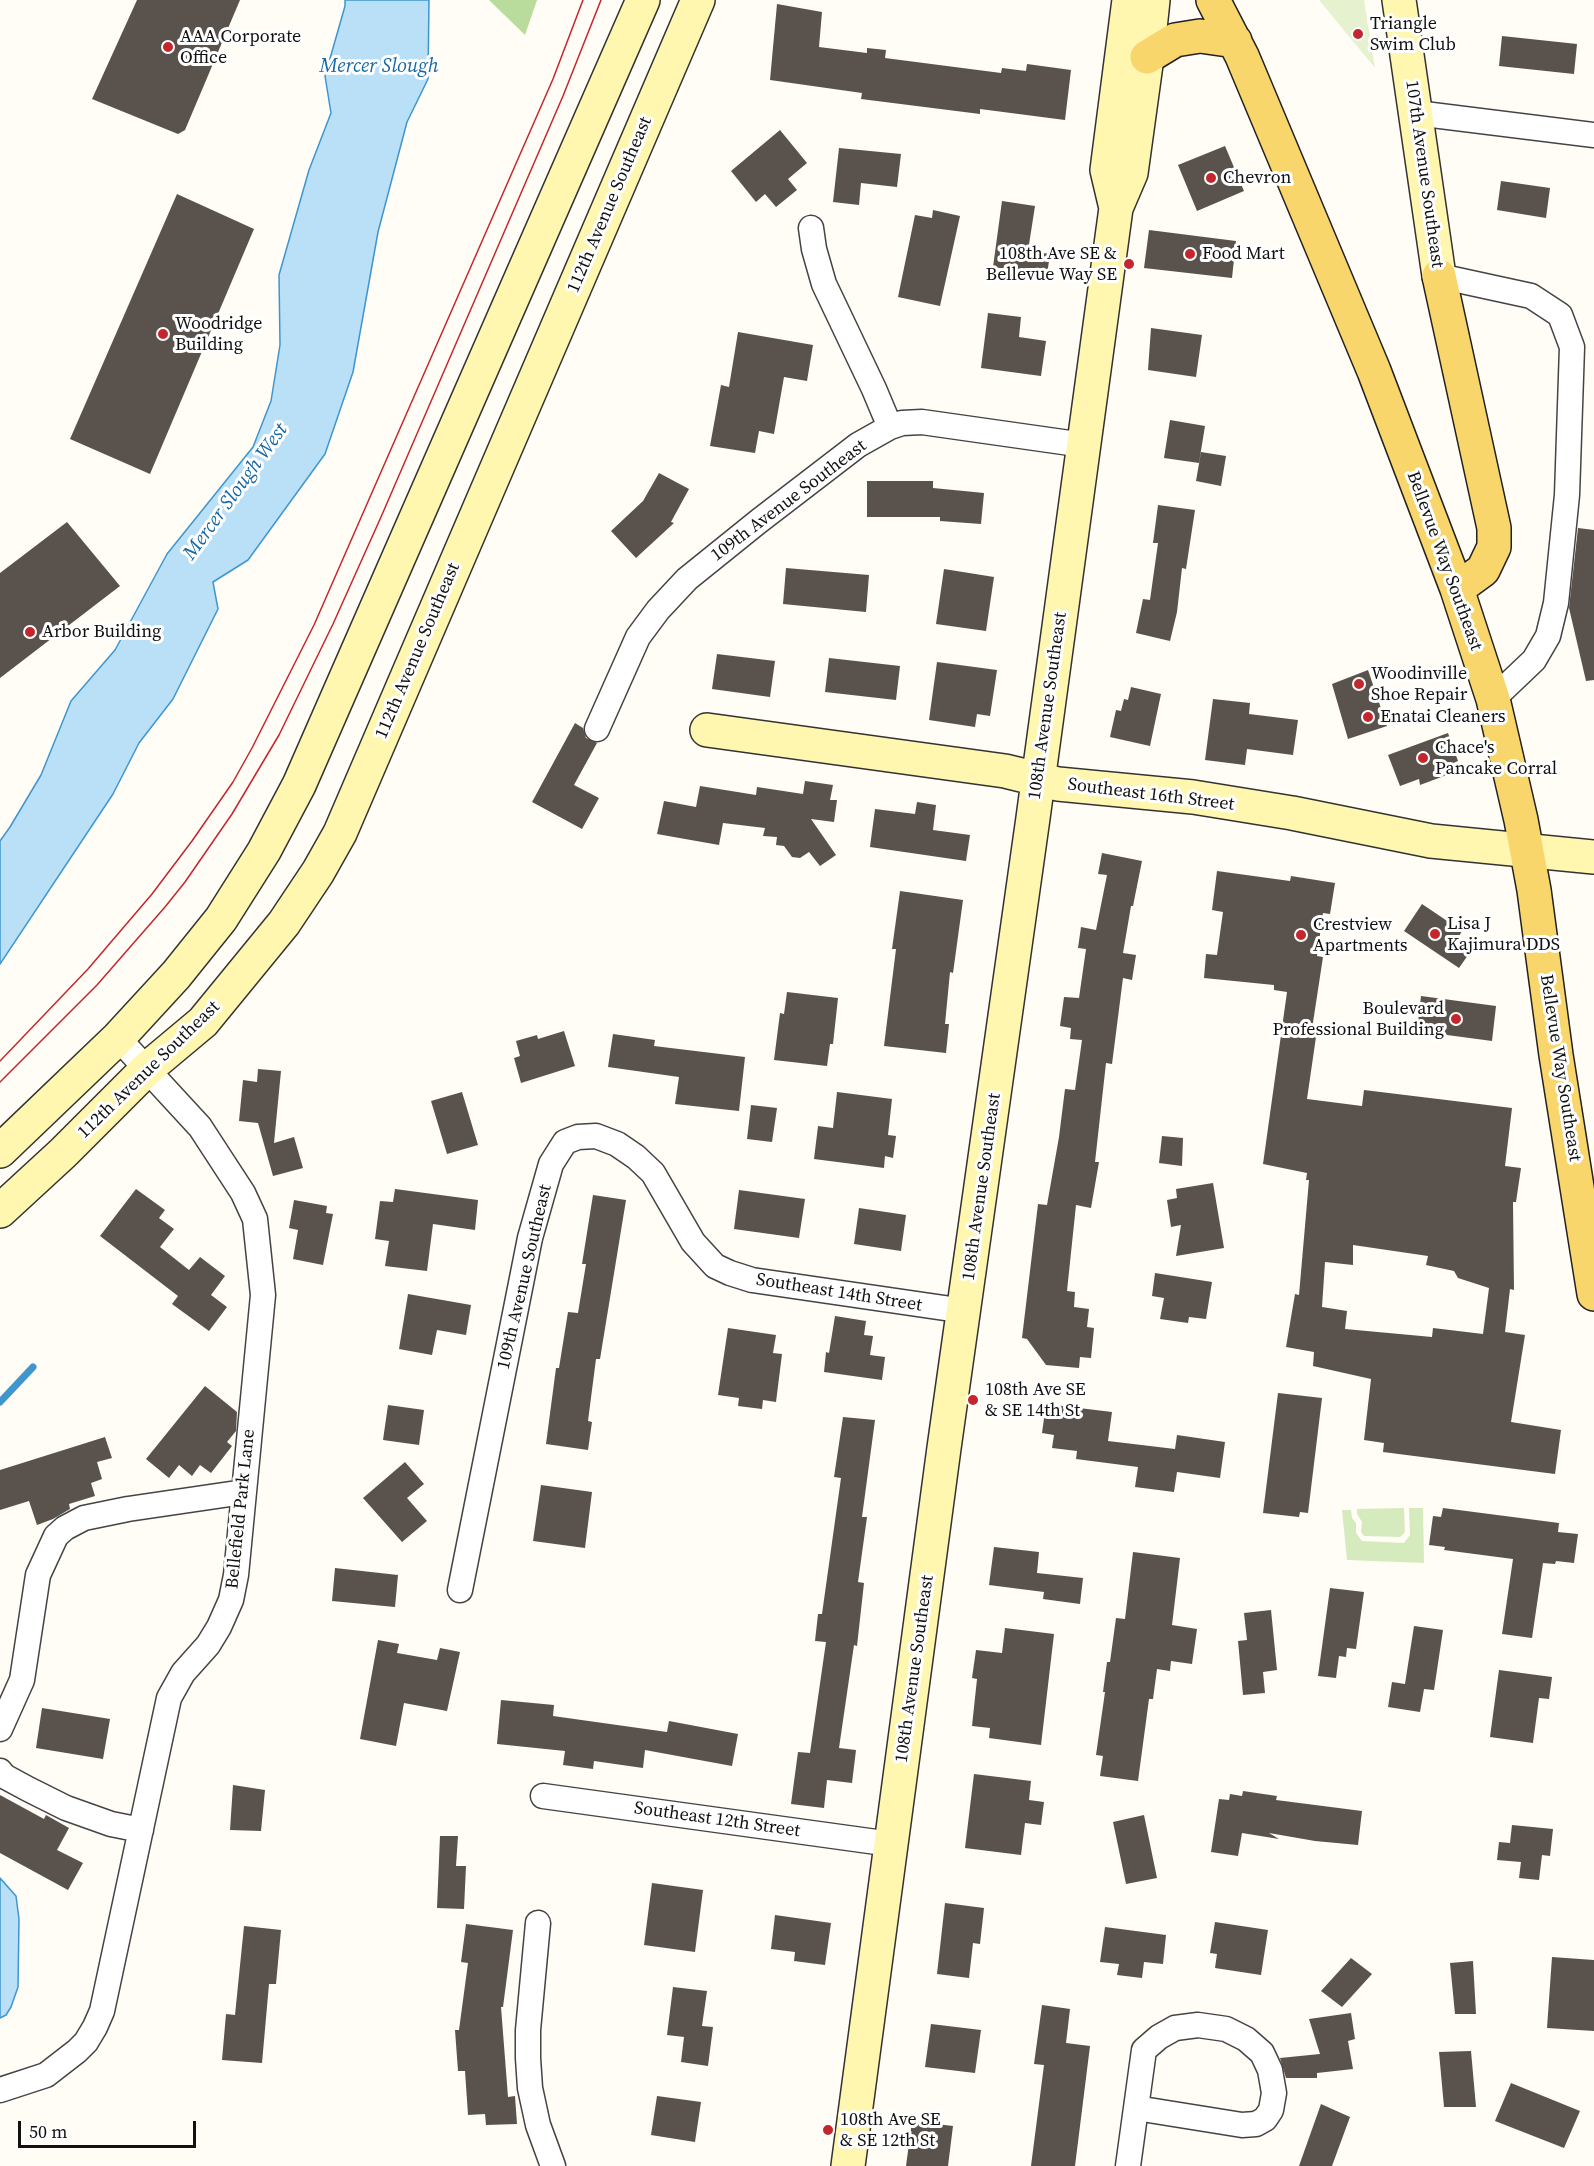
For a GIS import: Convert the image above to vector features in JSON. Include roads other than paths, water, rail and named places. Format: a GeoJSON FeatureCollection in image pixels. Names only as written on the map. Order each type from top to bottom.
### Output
{"type":"FeatureCollection","features":[{"type":"Feature","properties":{"kind":"main road","name":"Bellevue Way Southeast"},"geometry":{"type":"LineString","coordinates":[[1213,0],[1235,41],[1374,371],[1457,589],[1493,699],[1521,820],[1594,1294]]}},
{"type":"Feature","properties":{"kind":"main road"},"geometry":{"type":"LineString","coordinates":[[1147,57],[1175,40],[1200,36],[1235,41]]}},
{"type":"Feature","properties":{"kind":"main road"},"geometry":{"type":"LineString","coordinates":[[1439,276],[1494,528],[1494,547],[1483,570],[1457,589]]}},
{"type":"Feature","properties":{"kind":"street"},"geometry":{"type":"LineString","coordinates":[[0,1151],[118,1038],[176,975],[221,919],[264,851],[299,785],[644,0]]}},
{"type":"Feature","properties":{"kind":"street","name":"112th Avenue Southeast"},"geometry":{"type":"LineString","coordinates":[[0,1211],[63,1153],[148,1068],[202,1022],[240,979],[284,923],[340,834],[698,0]]}},
{"type":"Feature","properties":{"kind":"street","name":"108th Avenue Southeast"},"geometry":{"type":"LineString","coordinates":[[1116,208],[1107,171],[1129,0]]}},
{"type":"Feature","properties":{"kind":"street","name":"108th Avenue Southeast"},"geometry":{"type":"LineString","coordinates":[[848,2166],[943,1458],[1116,208],[1131,174],[1147,57],[1152,0]]}},
{"type":"Feature","properties":{"kind":"street","name":"107th Avenue Southeast"},"geometry":{"type":"LineString","coordinates":[[1399,0],[1439,276]]}},
{"type":"Feature","properties":{"kind":"street"},"geometry":{"type":"LineString","coordinates":[[1416,113],[1594,135]]}},
{"type":"Feature","properties":{"kind":"street"},"geometry":{"type":"LineString","coordinates":[[811,228],[814,249],[824,284],[890,427]]}},
{"type":"Feature","properties":{"kind":"street"},"geometry":{"type":"LineString","coordinates":[[1439,276],[1532,296],[1560,315],[1572,347],[1567,495],[1556,603],[1548,636],[1534,660],[1493,699]]}},
{"type":"Feature","properties":{"kind":"street","name":"109th Avenue Southeast"},"geometry":{"type":"LineString","coordinates":[[597,729],[638,637],[658,610],[687,579],[858,445],[890,427],[902,423],[922,422],[1084,445]]}},
{"type":"Feature","properties":{"kind":"street","name":"Southeast 16th Street"},"geometry":{"type":"LineString","coordinates":[[707,730],[1005,771],[1066,785],[1193,797],[1292,813],[1408,837],[1594,857]]}},
{"type":"Feature","properties":{"kind":"street","name":"Bellefield Park Lane"},"geometry":{"type":"LineString","coordinates":[[0,2090],[46,2075],[67,2060],[95,2027],[102,2011],[169,1698],[183,1672],[208,1645],[231,1600],[236,1575],[264,1295],[255,1219],[243,1193],[201,1127],[118,1038]]}},
{"type":"Feature","properties":{"kind":"street","name":"109th Avenue Southeast"},"geometry":{"type":"LineString","coordinates":[[460,1590],[530,1238],[551,1164],[565,1142],[578,1137],[596,1136],[617,1144],[636,1156],[653,1173],[693,1242],[715,1266]]}},
{"type":"Feature","properties":{"kind":"street","name":"Southeast 14th Street"},"geometry":{"type":"LineString","coordinates":[[715,1266],[730,1274],[752,1280],[965,1311]]}},
{"type":"Feature","properties":{"kind":"street"},"geometry":{"type":"LineString","coordinates":[[0,1729],[22,1680],[38,1575],[56,1536],[65,1528],[84,1518],[244,1492]]}},
{"type":"Feature","properties":{"kind":"street"},"geometry":{"type":"LineString","coordinates":[[0,1771],[12,1780],[66,1808],[111,1824],[141,1830]]}},
{"type":"Feature","properties":{"kind":"street","name":"Southeast 12th Street"},"geometry":{"type":"LineString","coordinates":[[543,1796],[891,1844]]}},
{"type":"Feature","properties":{"kind":"street"},"geometry":{"type":"LineString","coordinates":[[538,1923],[528,2030],[528,2058],[530,2088],[538,2125],[553,2166]]}},
{"type":"Feature","properties":{"kind":"street"},"geometry":{"type":"LineString","coordinates":[[1128,2166],[1136,2108],[1144,2050],[1159,2037],[1175,2028],[1198,2025],[1226,2029],[1246,2039],[1262,2053],[1270,2070],[1274,2093],[1271,2110],[1265,2119],[1256,2124],[1242,2125],[1136,2108]]}},
{"type":"Feature","properties":{"kind":"water","name":"Mercer Slough"},"geometry":{"type":"Polygon","coordinates":[[[345,0],[429,0],[428,79],[407,122],[378,232],[353,372],[325,454],[248,560],[213,582],[218,609],[173,699],[139,743],[113,794],[0,964],[0,841],[41,775],[71,701],[115,650],[167,554],[253,447],[271,401],[280,345],[279,275],[309,170],[331,113],[325,76],[345,0]]]}},
{"type":"Feature","properties":{"kind":"water"},"geometry":{"type":"Polygon","coordinates":[[[0,1878],[16,1896],[19,1919],[18,1987],[11,2007],[6,2015],[0,2018],[0,1878]]]}},
{"type":"Feature","properties":{"kind":"waterway"},"geometry":{"type":"LineString","coordinates":[[0,1402],[33,1367]]}},
{"type":"Feature","properties":{"kind":"tram line"},"geometry":{"type":"LineString","coordinates":[[0,1061],[88,969],[152,894],[233,782],[252,748],[314,625],[553,79],[583,0]]}},
{"type":"Feature","properties":{"kind":"tram line"},"geometry":{"type":"LineString","coordinates":[[0,1082],[97,985],[165,907],[232,814],[279,735],[333,624],[381,517],[563,96],[601,0]]}},
{"type":"Feature","properties":{"kind":"place","name":"Triangle Swim Club"},"geometry":{"type":"Point","coordinates":[1358,34]}},
{"type":"Feature","properties":{"kind":"place","name":"AAA Corporate Office"},"geometry":{"type":"Point","coordinates":[168,47]}},
{"type":"Feature","properties":{"kind":"place","name":"Chevron"},"geometry":{"type":"Point","coordinates":[1211,178]}},
{"type":"Feature","properties":{"kind":"place","name":"Food Mart"},"geometry":{"type":"Point","coordinates":[1190,254]}},
{"type":"Feature","properties":{"kind":"place","name":"108th Ave SE & Bellevue Way SE"},"geometry":{"type":"Point","coordinates":[1129,264]}},
{"type":"Feature","properties":{"kind":"place","name":"Woodridge Building"},"geometry":{"type":"Point","coordinates":[163,334]}},
{"type":"Feature","properties":{"kind":"place","name":"Arbor Building"},"geometry":{"type":"Point","coordinates":[30,632]}},
{"type":"Feature","properties":{"kind":"place","name":"Woodinville Shoe Repair"},"geometry":{"type":"Point","coordinates":[1359,684]}},
{"type":"Feature","properties":{"kind":"place","name":"Enatai Cleaners"},"geometry":{"type":"Point","coordinates":[1368,717]}},
{"type":"Feature","properties":{"kind":"place","name":"Chace's Pancake Corral"},"geometry":{"type":"Point","coordinates":[1423,758]}},
{"type":"Feature","properties":{"kind":"place","name":"Lisa J Kajimura DDS"},"geometry":{"type":"Point","coordinates":[1435,934]}},
{"type":"Feature","properties":{"kind":"place","name":"Crestview Apartments"},"geometry":{"type":"Point","coordinates":[1301,935]}},
{"type":"Feature","properties":{"kind":"place","name":"Boulevard Professional Building"},"geometry":{"type":"Point","coordinates":[1456,1019]}},
{"type":"Feature","properties":{"kind":"place","name":"108th Ave SE & SE 14th St"},"geometry":{"type":"Point","coordinates":[973,1400]}},
{"type":"Feature","properties":{"kind":"place","name":"108th Ave SE & SE 12th St"},"geometry":{"type":"Point","coordinates":[828,2130]}},
{"type":"Feature","properties":{"kind":"water label","name":"Mercer Slough West"},"geometry":{"type":"Point","coordinates":[236,492]}}]}
